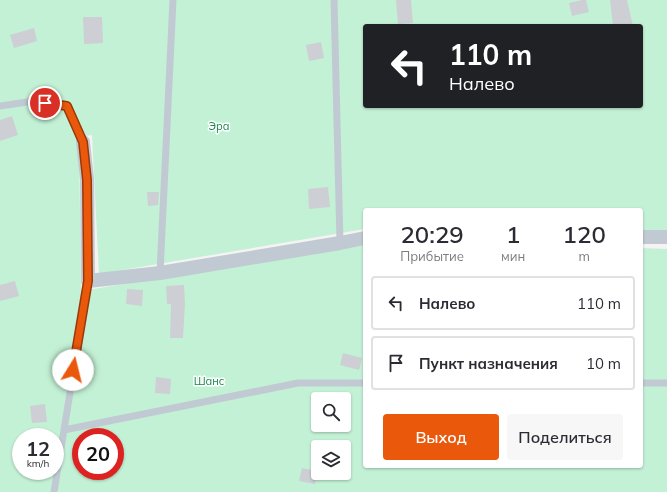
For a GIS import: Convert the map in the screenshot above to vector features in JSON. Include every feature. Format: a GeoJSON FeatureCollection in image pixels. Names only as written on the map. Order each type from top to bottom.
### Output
{"type":"FeatureCollection","features":[{"type":"Feature","properties":{"kind":"street"},"geometry":{"type":"LineString","coordinates":[[83,142],[87,180],[88,281],[160,273],[363,238]]}},
{"type":"Feature","properties":{"kind":"street"},"geometry":{"type":"LineString","coordinates":[[643,236],[667,237]]}},
{"type":"Feature","properties":{"kind":"lane"},"geometry":{"type":"LineString","coordinates":[[160,273],[173,0]]}},
{"type":"Feature","properties":{"kind":"lane"},"geometry":{"type":"LineString","coordinates":[[334,0],[340,243]]}},
{"type":"Feature","properties":{"kind":"lane"},"geometry":{"type":"LineString","coordinates":[[0,106],[34,101],[67,106],[83,142]]}},
{"type":"Feature","properties":{"kind":"lane"},"geometry":{"type":"LineString","coordinates":[[88,281],[64,430],[298,383],[363,383]]}},
{"type":"Feature","properties":{"kind":"lane"},"geometry":{"type":"LineString","coordinates":[[643,383],[667,383]]}},
{"type":"Feature","properties":{"kind":"lane"},"geometry":{"type":"LineString","coordinates":[[54,492],[56,480]]}},
{"type":"Feature","properties":{"kind":"green space"},"geometry":{"type":"Polygon","coordinates":[[[0,0],[667,0],[667,230],[643,230],[643,208],[363,208],[363,229],[99,274],[92,135],[79,137],[81,291],[363,245],[363,468],[643,468],[643,248],[667,249],[667,492],[0,492],[0,0]]]}},
{"type":"Feature","properties":{"kind":"building"},"geometry":{"type":"Polygon","coordinates":[[[396,0],[411,0],[413,23],[398,24],[396,0]]]}},
{"type":"Feature","properties":{"kind":"building"},"geometry":{"type":"Polygon","coordinates":[[[586,0],[589,12],[572,16],[569,3],[586,0]]]}},
{"type":"Feature","properties":{"kind":"building"},"geometry":{"type":"Polygon","coordinates":[[[610,0],[627,0],[633,24],[613,24],[610,0]]]}},
{"type":"Feature","properties":{"kind":"building"},"geometry":{"type":"Polygon","coordinates":[[[83,17],[102,17],[103,43],[84,44],[83,17]]]}},
{"type":"Feature","properties":{"kind":"building"},"geometry":{"type":"Polygon","coordinates":[[[34,28],[37,41],[14,48],[10,35],[34,28]]]}},
{"type":"Feature","properties":{"kind":"building"},"geometry":{"type":"Polygon","coordinates":[[[321,42],[324,58],[309,61],[306,45],[321,42]]]}},
{"type":"Feature","properties":{"kind":"building"},"geometry":{"type":"Polygon","coordinates":[[[12,116],[18,135],[0,141],[0,120],[12,116]]]}},
{"type":"Feature","properties":{"kind":"building"},"geometry":{"type":"Polygon","coordinates":[[[328,187],[330,207],[309,209],[308,189],[328,187]]]}},
{"type":"Feature","properties":{"kind":"building"},"geometry":{"type":"Polygon","coordinates":[[[147,192],[159,192],[158,205],[148,206],[147,192]]]}},
{"type":"Feature","properties":{"kind":"building"},"geometry":{"type":"Polygon","coordinates":[[[15,281],[19,296],[0,301],[0,285],[15,281]]]}},
{"type":"Feature","properties":{"kind":"building"},"geometry":{"type":"Polygon","coordinates":[[[184,285],[185,303],[183,338],[170,338],[171,304],[167,304],[166,286],[184,285]]]}},
{"type":"Feature","properties":{"kind":"building"},"geometry":{"type":"Polygon","coordinates":[[[127,289],[143,290],[142,306],[126,304],[127,289]]]}},
{"type":"Feature","properties":{"kind":"building"},"geometry":{"type":"Polygon","coordinates":[[[343,353],[362,358],[359,370],[340,365],[343,353]]]}},
{"type":"Feature","properties":{"kind":"building"},"geometry":{"type":"Polygon","coordinates":[[[156,377],[171,379],[170,394],[155,393],[156,377]]]}},
{"type":"Feature","properties":{"kind":"building"},"geometry":{"type":"Polygon","coordinates":[[[45,404],[47,422],[32,423],[30,406],[45,404]]]}},
{"type":"Feature","properties":{"kind":"building"},"geometry":{"type":"Polygon","coordinates":[[[302,468],[311,470],[311,480],[316,480],[315,484],[299,481],[302,468]]]}},
{"type":"Feature","properties":{"kind":"route"},"geometry":{"type":"LineString","coordinates":[[45,103],[67,106],[83,142],[87,180],[88,281],[73,370]]}},
{"type":"Feature","properties":{"kind":"park label","name":"Эра"},"geometry":{"type":"Point","coordinates":[219,126]}},
{"type":"Feature","properties":{"kind":"park label","name":"Шанс"},"geometry":{"type":"Point","coordinates":[209,381]}}]}
